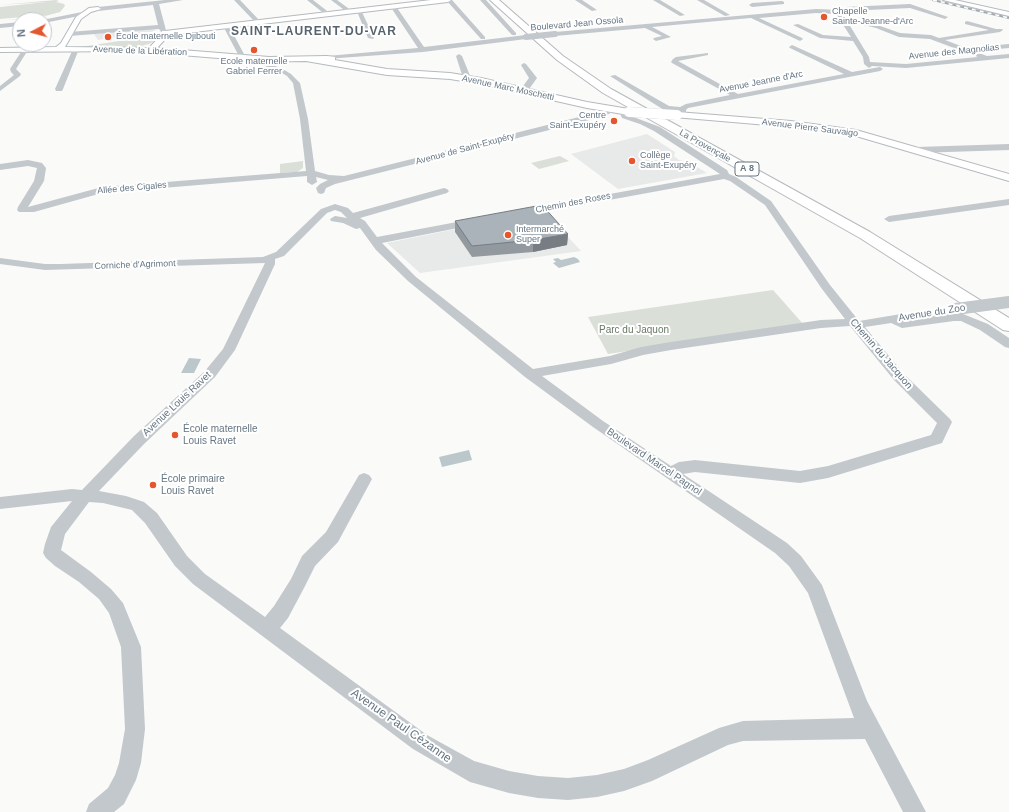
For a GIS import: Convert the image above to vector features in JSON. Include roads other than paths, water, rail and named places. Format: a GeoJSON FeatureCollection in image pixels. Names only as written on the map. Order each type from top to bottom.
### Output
{"type":"FeatureCollection","features":[{"type":"Feature","properties":{"kind":"highway","name":"La Provençale"},"geometry":{"type":"LineString","coordinates":[[494,0],[560,58],[607,91],[864,235],[1009,326]]}},
{"type":"Feature","properties":{"kind":"highway","name":"La Provençale"},"geometry":{"type":"LineString","coordinates":[[504,0],[571,56],[620,89],[825,200],[920,255]]}},
{"type":"Feature","properties":{"kind":"highway"},"geometry":{"type":"LineString","coordinates":[[983,293],[1009,310]]}},
{"type":"Feature","properties":{"kind":"main road"},"geometry":{"type":"LineString","coordinates":[[151,50],[165,36],[163,30],[226,26],[448,0]]}},
{"type":"Feature","properties":{"kind":"main road"},"geometry":{"type":"LineString","coordinates":[[946,0],[1009,14]]}},
{"type":"Feature","properties":{"kind":"main road"},"geometry":{"type":"LineString","coordinates":[[59,49],[80,16],[92,7]]}},
{"type":"Feature","properties":{"kind":"main road"},"geometry":{"type":"LineString","coordinates":[[68,17],[80,16]]}},
{"type":"Feature","properties":{"kind":"main road","name":"Avenue de la Libération"},"geometry":{"type":"LineString","coordinates":[[52,49],[151,50],[245,58],[329,60]]}},
{"type":"Feature","properties":{"kind":"main road","name":"Avenue de la Libération"},"geometry":{"type":"LineString","coordinates":[[0,50],[12,50]]}},
{"type":"Feature","properties":{"kind":"main road","name":"Avenue de la Libération"},"geometry":{"type":"LineString","coordinates":[[245,58],[329,60]]}},
{"type":"Feature","properties":{"kind":"main road","name":"Avenue Marc Moschetti"},"geometry":{"type":"LineString","coordinates":[[329,60],[392,72],[468,78],[612,110],[626,111]]}},
{"type":"Feature","properties":{"kind":"main road","name":"Avenue Pierre Sauvaigo"},"geometry":{"type":"LineString","coordinates":[[626,111],[680,113],[841,130],[879,138],[926,151],[1009,178]]}},
{"type":"Feature","properties":{"kind":"street"},"geometry":{"type":"LineString","coordinates":[[148,4],[180,0]]}},
{"type":"Feature","properties":{"kind":"street"},"geometry":{"type":"LineString","coordinates":[[237,0],[258,22]]}},
{"type":"Feature","properties":{"kind":"street"},"geometry":{"type":"LineString","coordinates":[[310,0],[328,14]]}},
{"type":"Feature","properties":{"kind":"street"},"geometry":{"type":"LineString","coordinates":[[334,0],[349,11]]}},
{"type":"Feature","properties":{"kind":"street"},"geometry":{"type":"LineString","coordinates":[[448,0],[483,38]]}},
{"type":"Feature","properties":{"kind":"street"},"geometry":{"type":"LineString","coordinates":[[483,0],[514,34]]}},
{"type":"Feature","properties":{"kind":"street"},"geometry":{"type":"LineString","coordinates":[[578,0],[594,10]]}},
{"type":"Feature","properties":{"kind":"street"},"geometry":{"type":"LineString","coordinates":[[656,0],[682,15]]}},
{"type":"Feature","properties":{"kind":"street"},"geometry":{"type":"LineString","coordinates":[[700,0],[727,15]]}},
{"type":"Feature","properties":{"kind":"street"},"geometry":{"type":"LineString","coordinates":[[762,0],[769,4]]}},
{"type":"Feature","properties":{"kind":"street"},"geometry":{"type":"LineString","coordinates":[[92,7],[156,4],[164,2]]}},
{"type":"Feature","properties":{"kind":"street","name":"Boulevard Jean Ossola"},"geometry":{"type":"LineString","coordinates":[[329,60],[350,56],[423,50],[555,34],[806,12],[835,13],[868,2]]}},
{"type":"Feature","properties":{"kind":"street"},"geometry":{"type":"LineString","coordinates":[[752,5],[782,3]]}},
{"type":"Feature","properties":{"kind":"street"},"geometry":{"type":"LineString","coordinates":[[69,34],[163,30],[156,4]]}},
{"type":"Feature","properties":{"kind":"street"},"geometry":{"type":"LineString","coordinates":[[393,6],[423,50]]}},
{"type":"Feature","properties":{"kind":"street"},"geometry":{"type":"LineString","coordinates":[[835,13],[842,12],[846,9],[910,6],[945,16]]}},
{"type":"Feature","properties":{"kind":"street"},"geometry":{"type":"LineString","coordinates":[[358,10],[371,38]]}},
{"type":"Feature","properties":{"kind":"street"},"geometry":{"type":"LineString","coordinates":[[835,13],[902,36],[922,35],[986,58]]}},
{"type":"Feature","properties":{"kind":"street"},"geometry":{"type":"LineString","coordinates":[[835,13],[855,39],[866,57],[867,64],[869,66],[881,67]]}},
{"type":"Feature","properties":{"kind":"street"},"geometry":{"type":"LineString","coordinates":[[848,13],[878,27]]}},
{"type":"Feature","properties":{"kind":"street"},"geometry":{"type":"LineString","coordinates":[[52,19],[68,17]]}},
{"type":"Feature","properties":{"kind":"street"},"geometry":{"type":"LineString","coordinates":[[753,17],[800,39]]}},
{"type":"Feature","properties":{"kind":"street"},"geometry":{"type":"LineString","coordinates":[[938,40],[1002,31],[968,23]]}},
{"type":"Feature","properties":{"kind":"street"},"geometry":{"type":"LineString","coordinates":[[0,26],[12,25]]}},
{"type":"Feature","properties":{"kind":"street"},"geometry":{"type":"LineString","coordinates":[[796,25],[822,37],[855,39]]}},
{"type":"Feature","properties":{"kind":"street"},"geometry":{"type":"LineString","coordinates":[[226,26],[245,58],[279,69],[289,74],[296,83],[304,119],[312,183],[324,194],[328,206],[328,215]]}},
{"type":"Feature","properties":{"kind":"street"},"geometry":{"type":"LineString","coordinates":[[647,27],[668,37],[656,38]]}},
{"type":"Feature","properties":{"kind":"street"},"geometry":{"type":"LineString","coordinates":[[967,50],[1009,46]]}},
{"type":"Feature","properties":{"kind":"street"},"geometry":{"type":"LineString","coordinates":[[792,47],[850,74]]}},
{"type":"Feature","properties":{"kind":"street"},"geometry":{"type":"LineString","coordinates":[[59,89],[76,49]]}},
{"type":"Feature","properties":{"kind":"street"},"geometry":{"type":"LineString","coordinates":[[0,89],[17,76],[18,74],[13,71],[13,69],[24,52]]}},
{"type":"Feature","properties":{"kind":"street"},"geometry":{"type":"LineString","coordinates":[[706,54],[676,59],[674,62],[738,97]]}},
{"type":"Feature","properties":{"kind":"street"},"geometry":{"type":"LineString","coordinates":[[459,56],[468,78]]}},
{"type":"Feature","properties":{"kind":"street","name":"Avenue des Magnolias"},"geometry":{"type":"LineString","coordinates":[[881,67],[901,67],[1009,56]]}},
{"type":"Feature","properties":{"kind":"street"},"geometry":{"type":"LineString","coordinates":[[866,57],[881,67]]}},
{"type":"Feature","properties":{"kind":"street"},"geometry":{"type":"LineString","coordinates":[[524,65],[533,78],[524,90]]}},
{"type":"Feature","properties":{"kind":"street","name":"Avenue Jeanne d'Arc"},"geometry":{"type":"LineString","coordinates":[[850,74],[869,66]]}},
{"type":"Feature","properties":{"kind":"street","name":"Avenue Jeanne d'Arc"},"geometry":{"type":"LineString","coordinates":[[680,113],[690,105],[738,97],[850,74],[876,71],[881,67]]}},
{"type":"Feature","properties":{"kind":"street"},"geometry":{"type":"LineString","coordinates":[[613,76],[667,108],[680,113]]}},
{"type":"Feature","properties":{"kind":"street","name":"Avenue de Saint-Exupéry"},"geometry":{"type":"LineString","coordinates":[[324,194],[321,188],[326,184],[602,114],[612,110]]}},
{"type":"Feature","properties":{"kind":"street","name":"Chemin du Jacquon"},"geometry":{"type":"LineString","coordinates":[[626,111],[625,116],[643,122],[657,129],[724,172],[725,176],[733,179],[760,196],[777,215],[783,226],[826,287],[854,323],[900,377],[944,422],[937,439],[835,470],[800,477],[695,466],[680,468],[673,474]]}},
{"type":"Feature","properties":{"kind":"street"},"geometry":{"type":"LineString","coordinates":[[926,151],[1009,147]]}},
{"type":"Feature","properties":{"kind":"street","name":"Allée des Cigales"},"geometry":{"type":"LineString","coordinates":[[0,167],[28,163],[39,165],[42,168],[39,181],[22,210],[34,209],[96,191],[311,173]]}},
{"type":"Feature","properties":{"kind":"street"},"geometry":{"type":"LineString","coordinates":[[311,173],[329,178],[345,179]]}},
{"type":"Feature","properties":{"kind":"street","name":"Chemin des Roses"},"geometry":{"type":"LineString","coordinates":[[518,214],[725,176]]}},
{"type":"Feature","properties":{"kind":"street"},"geometry":{"type":"LineString","coordinates":[[270,258],[280,254],[307,227],[328,215],[342,217],[346,213],[444,191]]}},
{"type":"Feature","properties":{"kind":"street","name":"Boulevard Marcel Pagnol"},"geometry":{"type":"LineString","coordinates":[[324,194],[365,228],[375,241],[412,279],[530,374],[598,424],[781,548],[807,576],[816,590],[823,605],[853,692],[869,728],[915,812]]}},
{"type":"Feature","properties":{"kind":"street"},"geometry":{"type":"LineString","coordinates":[[890,219],[1009,202]]}},
{"type":"Feature","properties":{"kind":"street","name":"Boulevard Marcel Pagnol"},"geometry":{"type":"LineString","coordinates":[[328,215],[350,222],[375,241]]}},
{"type":"Feature","properties":{"kind":"street"},"geometry":{"type":"LineString","coordinates":[[375,241],[480,221]]}},
{"type":"Feature","properties":{"kind":"street","name":"Corniche d'Agrimont"},"geometry":{"type":"LineString","coordinates":[[0,261],[45,267],[60,267],[250,261],[270,258]]}},
{"type":"Feature","properties":{"kind":"street","name":"Avenue Louis Ravet"},"geometry":{"type":"LineString","coordinates":[[97,812],[116,796],[126,780],[130,764],[135,729],[131,647],[117,609],[105,594],[85,577],[52,553],[57,532],[86,496],[139,440],[210,374],[229,350],[270,264],[270,258]]}},
{"type":"Feature","properties":{"kind":"street","name":"Avenue du Zoo"},"geometry":{"type":"LineString","coordinates":[[530,374],[611,360],[641,351],[671,346],[821,324],[854,323],[892,319],[1009,302]]}},
{"type":"Feature","properties":{"kind":"street"},"geometry":{"type":"LineString","coordinates":[[892,319],[902,324],[954,317],[963,318],[984,327],[1009,344]]}},
{"type":"Feature","properties":{"kind":"street"},"geometry":{"type":"LineString","coordinates":[[267,629],[281,612],[298,583],[308,561],[332,537],[364,479]]}},
{"type":"Feature","properties":{"kind":"street","name":"Avenue Paul Cézanne"},"geometry":{"type":"LineString","coordinates":[[0,503],[52,496],[86,496],[103,497],[126,502],[144,511],[151,518],[181,561],[199,579],[420,742],[448,760],[470,771],[509,782],[538,787],[568,789],[597,786],[624,780],[652,770],[726,735],[743,731],[869,728]]}},
{"type":"Feature","properties":{"kind":"railway"},"geometry":{"type":"LineString","coordinates":[[933,0],[1009,18]]}},
{"type":"Feature","properties":{"kind":"place","name":"Chapelle Sainte-Jeanne-d'Arc"},"geometry":{"type":"Point","coordinates":[824,17]}},
{"type":"Feature","properties":{"kind":"place","name":"École maternelle Djibouti"},"geometry":{"type":"Point","coordinates":[108,37]}},
{"type":"Feature","properties":{"kind":"place","name":"Ecole maternelle Gabriel Ferrer"},"geometry":{"type":"Point","coordinates":[254,50]}},
{"type":"Feature","properties":{"kind":"place","name":"Centre Saint-Exupéry"},"geometry":{"type":"Point","coordinates":[614,121]}},
{"type":"Feature","properties":{"kind":"place","name":"Collège Saint-Exupéry"},"geometry":{"type":"Point","coordinates":[632,161]}},
{"type":"Feature","properties":{"kind":"place","name":"Intermarché Super"},"geometry":{"type":"Point","coordinates":[508,235]}},
{"type":"Feature","properties":{"kind":"place","name":"École maternelle Louis Ravet"},"geometry":{"type":"Point","coordinates":[175,435]}},
{"type":"Feature","properties":{"kind":"place","name":"École primaire Louis Ravet"},"geometry":{"type":"Point","coordinates":[153,485]}},
{"type":"Feature","properties":{"kind":"district","name":"SAINT-LAURENT-DU-VAR"},"geometry":{"type":"Point","coordinates":[314,32]}},
{"type":"Feature","properties":{"kind":"park label","name":"Parc du Jaquon"},"geometry":{"type":"Point","coordinates":[634,330]}}]}
